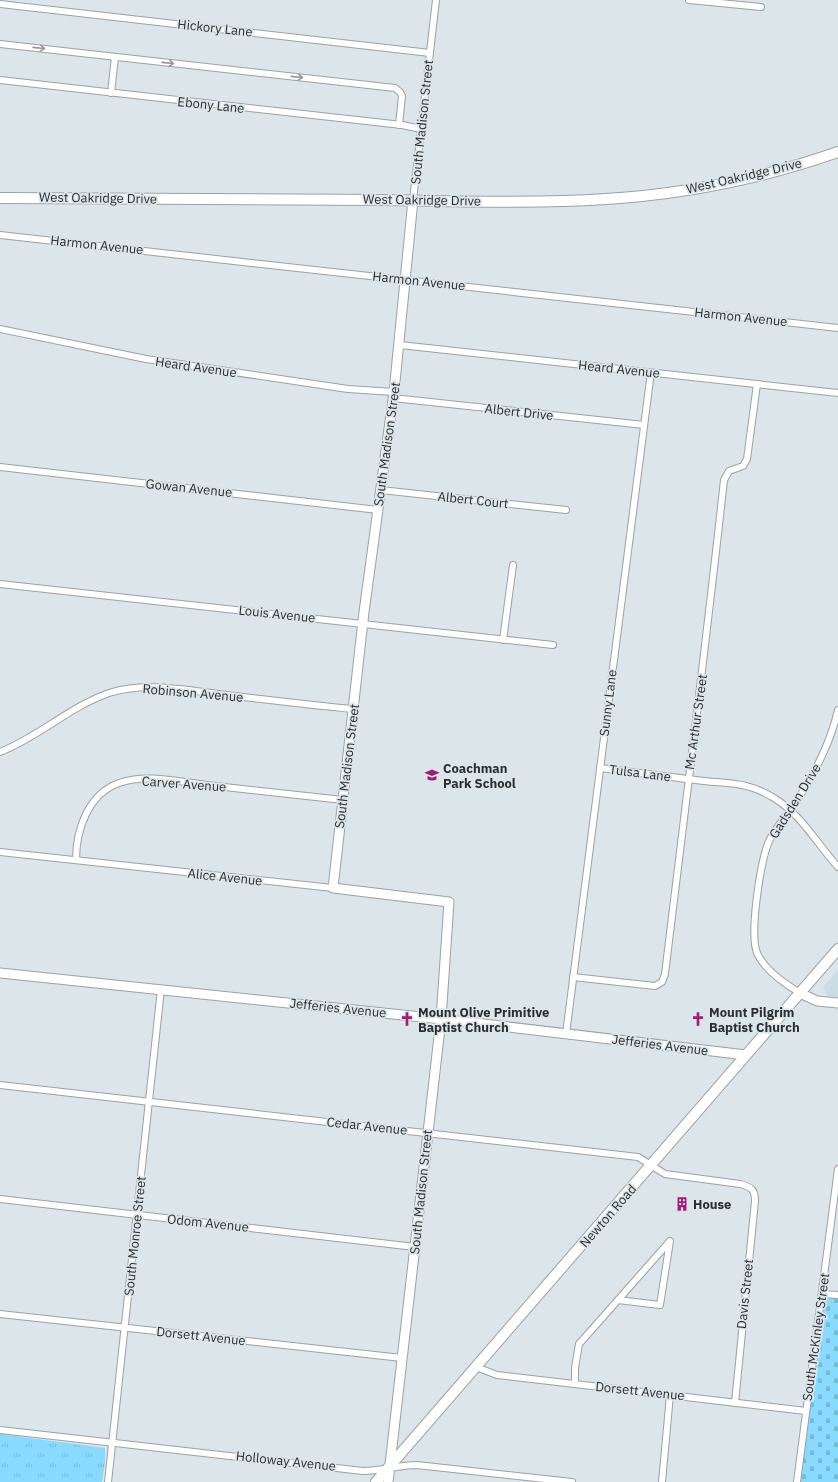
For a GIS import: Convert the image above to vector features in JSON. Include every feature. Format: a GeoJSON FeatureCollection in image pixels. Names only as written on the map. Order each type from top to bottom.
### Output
{"type":"FeatureCollection","features":[{"type":"Feature","properties":{"kind":"main road","name":"West Oakridge Drive"},"geometry":{"type":"LineString","coordinates":[[0,198],[581,200],[658,194],[708,186],[758,176],[838,152]]}},
{"type":"Feature","properties":{"kind":"main road","name":"Newton Road"},"geometry":{"type":"LineString","coordinates":[[376,1482],[652,1166],[838,949]]}},
{"type":"Feature","properties":{"kind":"street","name":"South Madison Street"},"geometry":{"type":"LineString","coordinates":[[333,888],[363,623],[400,345],[413,200],[436,0]]}},
{"type":"Feature","properties":{"kind":"street"},"geometry":{"type":"LineString","coordinates":[[689,0],[761,7]]}},
{"type":"Feature","properties":{"kind":"street","name":"Hickory Lane"},"geometry":{"type":"LineString","coordinates":[[0,4],[430,53]]}},
{"type":"Feature","properties":{"kind":"street"},"geometry":{"type":"LineString","coordinates":[[0,44],[395,88],[402,96],[399,125]]}},
{"type":"Feature","properties":{"kind":"street"},"geometry":{"type":"LineString","coordinates":[[111,93],[115,57]]}},
{"type":"Feature","properties":{"kind":"street","name":"Ebony Lane"},"geometry":{"type":"LineString","coordinates":[[0,80],[399,125],[421,129]]}},
{"type":"Feature","properties":{"kind":"street","name":"Harmon Avenue"},"geometry":{"type":"LineString","coordinates":[[0,235],[838,328]]}},
{"type":"Feature","properties":{"kind":"street","name":"Heard Avenue"},"geometry":{"type":"LineString","coordinates":[[0,329],[146,360],[394,395]]}},
{"type":"Feature","properties":{"kind":"street","name":"Heard Avenue"},"geometry":{"type":"LineString","coordinates":[[400,345],[838,393]]}},
{"type":"Feature","properties":{"kind":"street","name":"Sunny Lane"},"geometry":{"type":"LineString","coordinates":[[566,1034],[651,372]]}},
{"type":"Feature","properties":{"kind":"street","name":"Mc Arthur Street"},"geometry":{"type":"LineString","coordinates":[[573,977],[655,986],[662,982],[665,974],[706,647],[724,480],[729,471],[743,466],[747,459],[756,384]]}},
{"type":"Feature","properties":{"kind":"street","name":"Albert Drive"},"geometry":{"type":"LineString","coordinates":[[394,395],[644,425]]}},
{"type":"Feature","properties":{"kind":"street","name":"Gowan Avenue"},"geometry":{"type":"LineString","coordinates":[[0,467],[378,510]]}},
{"type":"Feature","properties":{"kind":"street","name":"Albert Court"},"geometry":{"type":"LineString","coordinates":[[381,490],[566,510]]}},
{"type":"Feature","properties":{"kind":"street"},"geometry":{"type":"LineString","coordinates":[[503,640],[513,565]]}},
{"type":"Feature","properties":{"kind":"street","name":"Louis Avenue"},"geometry":{"type":"LineString","coordinates":[[0,584],[363,623],[503,640],[553,644]]}},
{"type":"Feature","properties":{"kind":"street","name":"Robinson Avenue"},"geometry":{"type":"LineString","coordinates":[[0,752],[25,741],[76,708],[110,693],[139,688],[195,692],[353,709]]}},
{"type":"Feature","properties":{"kind":"street","name":"Gadsden Drive"},"geometry":{"type":"LineString","coordinates":[[800,993],[786,984],[758,955],[754,941],[760,874],[764,854],[776,829],[815,772],[823,756],[838,710]]}},
{"type":"Feature","properties":{"kind":"street","name":"Tulsa Lane"},"geometry":{"type":"LineString","coordinates":[[600,768],[689,779],[728,782],[751,786],[775,798],[801,820],[825,853],[838,867]]}},
{"type":"Feature","properties":{"kind":"street","name":"Carver Avenue"},"geometry":{"type":"LineString","coordinates":[[76,860],[79,833],[83,819],[88,810],[104,792],[120,782],[152,779],[343,800]]}},
{"type":"Feature","properties":{"kind":"street","name":"Alice Avenue"},"geometry":{"type":"LineString","coordinates":[[0,852],[449,902]]}},
{"type":"Feature","properties":{"kind":"street","name":"South Madison Street"},"geometry":{"type":"LineString","coordinates":[[388,1482],[441,1019],[449,902]]}},
{"type":"Feature","properties":{"kind":"street","name":"Jefferies Avenue"},"geometry":{"type":"LineString","coordinates":[[0,973],[441,1019],[746,1056]]}},
{"type":"Feature","properties":{"kind":"street","name":"South Monroe Street"},"geometry":{"type":"LineString","coordinates":[[108,1482],[161,989]]}},
{"type":"Feature","properties":{"kind":"street"},"geometry":{"type":"LineString","coordinates":[[800,993],[817,1001],[838,1004]]}},
{"type":"Feature","properties":{"kind":"street","name":"Cedar Avenue"},"geometry":{"type":"LineString","coordinates":[[0,1085],[638,1157],[665,1174],[752,1187]]}},
{"type":"Feature","properties":{"kind":"street","name":"South McKinley Street"},"geometry":{"type":"LineString","coordinates":[[797,1482],[838,1168]]}},
{"type":"Feature","properties":{"kind":"street","name":"Davis Street"},"geometry":{"type":"LineString","coordinates":[[735,1403],[755,1201],[755,1192],[752,1187]]}},
{"type":"Feature","properties":{"kind":"street","name":"Odom Avenue"},"geometry":{"type":"LineString","coordinates":[[0,1199],[415,1248]]}},
{"type":"Feature","properties":{"kind":"street"},"geometry":{"type":"LineString","coordinates":[[575,1384],[575,1368],[579,1344],[670,1241],[660,1305],[618,1300]]}},
{"type":"Feature","properties":{"kind":"street"},"geometry":{"type":"LineString","coordinates":[[822,1294],[838,1295]]}},
{"type":"Feature","properties":{"kind":"street","name":"Dorsett Avenue"},"geometry":{"type":"LineString","coordinates":[[0,1314],[402,1358]]}},
{"type":"Feature","properties":{"kind":"street","name":"Dorsett Avenue"},"geometry":{"type":"LineString","coordinates":[[476,1367],[497,1375],[806,1411]]}},
{"type":"Feature","properties":{"kind":"street"},"geometry":{"type":"LineString","coordinates":[[662,1482],[670,1395]]}},
{"type":"Feature","properties":{"kind":"street","name":"Holloway Avenue"},"geometry":{"type":"LineString","coordinates":[[0,1430],[363,1470],[377,1471],[417,1465],[572,1482]]}},
{"type":"Feature","properties":{"kind":"shaded area"},"geometry":{"type":"Polygon","coordinates":[[[838,970],[838,997],[828,996],[823,987],[838,970]]]}},
{"type":"Feature","properties":{"kind":"green space"},"geometry":{"type":"Polygon","coordinates":[[[824,1296],[838,1298],[838,1482],[799,1482],[824,1296]]]}},
{"type":"Feature","properties":{"kind":"green space"},"geometry":{"type":"Polygon","coordinates":[[[0,1434],[105,1448],[105,1462],[102,1482],[0,1482],[0,1434]]]}},
{"type":"Feature","properties":{"kind":"place","name":"Coachman Park School"},"geometry":{"type":"Point","coordinates":[432,775]}},
{"type":"Feature","properties":{"kind":"place","name":"Mount Olive Primitive Baptist Church"},"geometry":{"type":"Point","coordinates":[407,1019]}},
{"type":"Feature","properties":{"kind":"place","name":"Mount Pilgrim Baptist Church"},"geometry":{"type":"Point","coordinates":[698,1019]}},
{"type":"Feature","properties":{"kind":"place","name":"House"},"geometry":{"type":"Point","coordinates":[682,1204]}}]}
